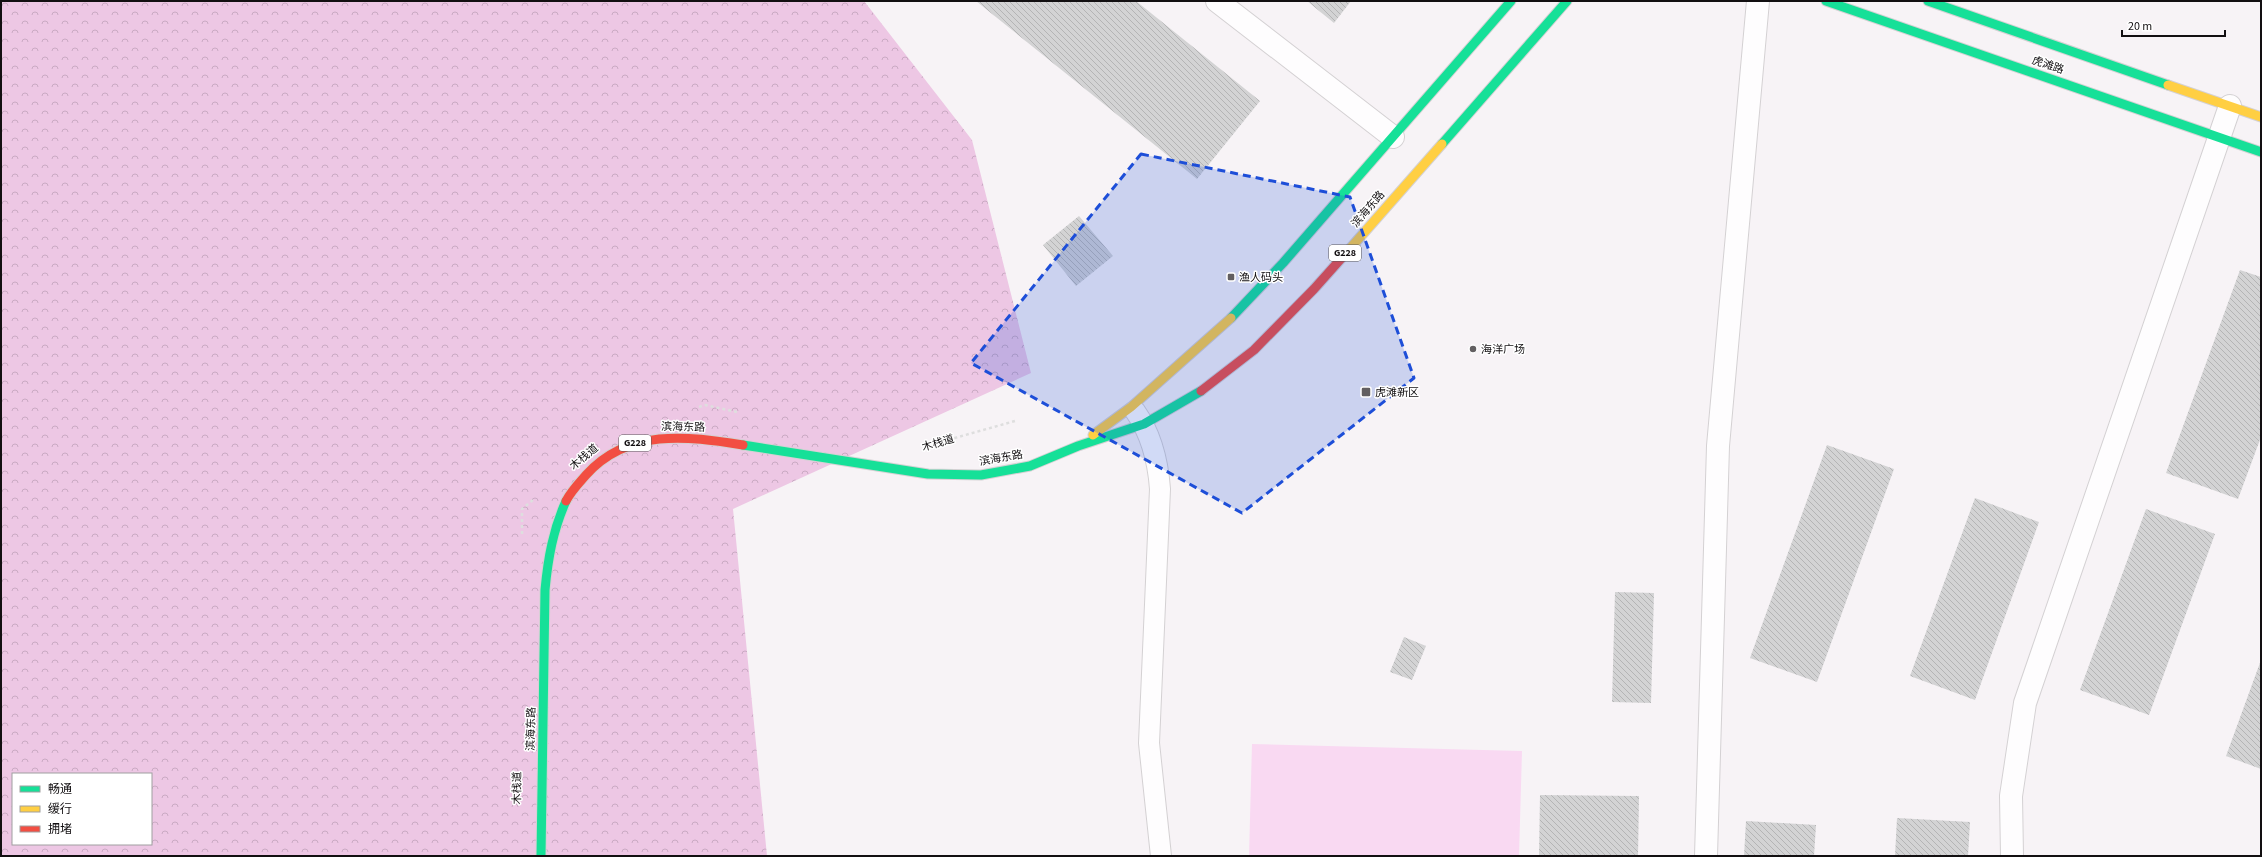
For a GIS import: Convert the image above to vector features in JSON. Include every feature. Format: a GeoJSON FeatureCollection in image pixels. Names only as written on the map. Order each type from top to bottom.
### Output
{"type":"FeatureCollection","features":[{"type":"Feature","properties":{"kind":"main road","name":"滨海东路"},"geometry":{"type":"LineString","coordinates":[[1078,446],[1132,406],[1229,320],[1283,263],[1511,1]]}},
{"type":"Feature","properties":{"kind":"main road","name":"滨海东路"},"geometry":{"type":"LineString","coordinates":[[541,856],[545,590],[548,557],[556,524],[570,493],[593,467],[623,446],[657,438],[700,438],[928,474],[981,475],[1030,466],[1078,446],[1144,424],[1198,394],[1254,350],[1314,289],[1567,1]]}},
{"type":"Feature","properties":{"kind":"main road","name":"虎滩路"},"geometry":{"type":"LineString","coordinates":[[1826,1],[2261,152]]}},
{"type":"Feature","properties":{"kind":"main road","name":"虎滩路"},"geometry":{"type":"LineString","coordinates":[[1928,1],[2261,117]]}},
{"type":"Feature","properties":{"kind":"street"},"geometry":{"type":"LineString","coordinates":[[1217,1],[1394,137]]}},
{"type":"Feature","properties":{"kind":"street"},"geometry":{"type":"LineString","coordinates":[[1706,856],[1718,446],[1758,1]]}},
{"type":"Feature","properties":{"kind":"street"},"geometry":{"type":"LineString","coordinates":[[2012,856],[2011,796],[2025,703],[2230,106]]}},
{"type":"Feature","properties":{"kind":"lane"},"geometry":{"type":"LineString","coordinates":[[1132,406],[1144,424],[1158,464],[1160,489],[1149,743],[1161,856]]}},
{"type":"Feature","properties":{"kind":"path"},"geometry":{"type":"LineString","coordinates":[[698,407],[705,405],[744,413]]}},
{"type":"Feature","properties":{"kind":"path","name":"木栈道"},"geometry":{"type":"LineString","coordinates":[[934,444],[1016,421]]}},
{"type":"Feature","properties":{"kind":"path"},"geometry":{"type":"LineString","coordinates":[[522,540],[522,509],[534,499]]}},
{"type":"Feature","properties":{"kind":"highlighted area"},"geometry":{"type":"Polygon","coordinates":[[[1141,154],[1350,197],[1414,378],[1242,513],[971,363],[1141,154]]]}},
{"type":"Feature","properties":{"kind":"shaded area"},"geometry":{"type":"Polygon","coordinates":[[[1252,744],[1522,751],[1519,856],[1249,856],[1252,744]]]}},
{"type":"Feature","properties":{"kind":"green space"},"geometry":{"type":"Polygon","coordinates":[[[1,1],[864,1],[972,140],[1031,373],[733,509],[767,856],[1,856],[1,1]]]}},
{"type":"Feature","properties":{"kind":"building"},"geometry":{"type":"Polygon","coordinates":[[[976,1],[1136,1],[1260,101],[1197,179],[976,1]]]}},
{"type":"Feature","properties":{"kind":"building"},"geometry":{"type":"Polygon","coordinates":[[[1307,1],[1351,1],[1334,23],[1307,1]]]}},
{"type":"Feature","properties":{"kind":"building"},"geometry":{"type":"Polygon","coordinates":[[[1079,216],[1113,256],[1076,286],[1043,245],[1079,216]]]}},
{"type":"Feature","properties":{"kind":"building"},"geometry":{"type":"Polygon","coordinates":[[[2240,270],[2261,277],[2261,437],[2238,499],[2166,473],[2240,270]]]}},
{"type":"Feature","properties":{"kind":"building"},"geometry":{"type":"Polygon","coordinates":[[[1827,445],[1894,469],[1817,682],[1750,658],[1827,445]]]}},
{"type":"Feature","properties":{"kind":"building"},"geometry":{"type":"Polygon","coordinates":[[[1975,498],[2039,522],[1975,700],[1910,676],[1975,498]]]}},
{"type":"Feature","properties":{"kind":"building"},"geometry":{"type":"Polygon","coordinates":[[[2146,509],[2215,534],[2149,715],[2080,690],[2146,509]]]}},
{"type":"Feature","properties":{"kind":"building"},"geometry":{"type":"Polygon","coordinates":[[[1615,592],[1654,593],[1651,703],[1612,702],[1615,592]]]}},
{"type":"Feature","properties":{"kind":"building"},"geometry":{"type":"Polygon","coordinates":[[[1404,637],[1426,646],[1412,680],[1390,672],[1404,637]]]}},
{"type":"Feature","properties":{"kind":"building"},"geometry":{"type":"Polygon","coordinates":[[[2261,660],[2261,769],[2226,756],[2261,660]]]}},
{"type":"Feature","properties":{"kind":"building"},"geometry":{"type":"Polygon","coordinates":[[[1540,795],[1639,796],[1638,856],[1539,856],[1540,795]]]}},
{"type":"Feature","properties":{"kind":"building"},"geometry":{"type":"Polygon","coordinates":[[[1897,818],[1970,822],[1968,856],[1895,856],[1897,818]]]}},
{"type":"Feature","properties":{"kind":"building"},"geometry":{"type":"Polygon","coordinates":[[[1746,821],[1816,825],[1814,856],[1744,856],[1746,821]]]}},
{"type":"Feature","properties":{"kind":"traffic: fast"},"geometry":{"type":"LineString","coordinates":[[1231,318],[1283,263],[1511,1]]}},
{"type":"Feature","properties":{"kind":"traffic: fast"},"geometry":{"type":"LineString","coordinates":[[1442,144],[1567,1]]}},
{"type":"Feature","properties":{"kind":"traffic: fast"},"geometry":{"type":"LineString","coordinates":[[1826,1],[2261,152]]}},
{"type":"Feature","properties":{"kind":"traffic: fast"},"geometry":{"type":"LineString","coordinates":[[1928,1],[2168,85]]}},
{"type":"Feature","properties":{"kind":"traffic: fast"},"geometry":{"type":"LineString","coordinates":[[743,445],[928,474],[981,475],[1030,466],[1078,446],[1144,424],[1201,391]]}},
{"type":"Feature","properties":{"kind":"traffic: fast"},"geometry":{"type":"LineString","coordinates":[[541,856],[545,590],[552,544],[561,512],[566,501]]}},
{"type":"Feature","properties":{"kind":"traffic: slow"},"geometry":{"type":"LineString","coordinates":[[2168,85],[2261,117]]}},
{"type":"Feature","properties":{"kind":"traffic: slow"},"geometry":{"type":"LineString","coordinates":[[1347,252],[1442,144]]}},
{"type":"Feature","properties":{"kind":"traffic: slow"},"geometry":{"type":"LineString","coordinates":[[1093,435],[1131,407],[1231,318]]}},
{"type":"Feature","properties":{"kind":"traffic: jam"},"geometry":{"type":"LineString","coordinates":[[1201,391],[1254,350],[1314,289],[1347,252]]}},
{"type":"Feature","properties":{"kind":"traffic: jam"},"geometry":{"type":"LineString","coordinates":[[566,501],[586,475],[603,460],[620,449],[639,442],[680,438],[701,439],[743,445]]}},
{"type":"Feature","properties":{"kind":"place","name":"渔人码头"},"geometry":{"type":"Point","coordinates":[1231,277]}},
{"type":"Feature","properties":{"kind":"place","name":"海洋广场"},"geometry":{"type":"Point","coordinates":[1473,349]}},
{"type":"Feature","properties":{"kind":"place","name":"虎滩新区"},"geometry":{"type":"Point","coordinates":[1366,392]}}]}
